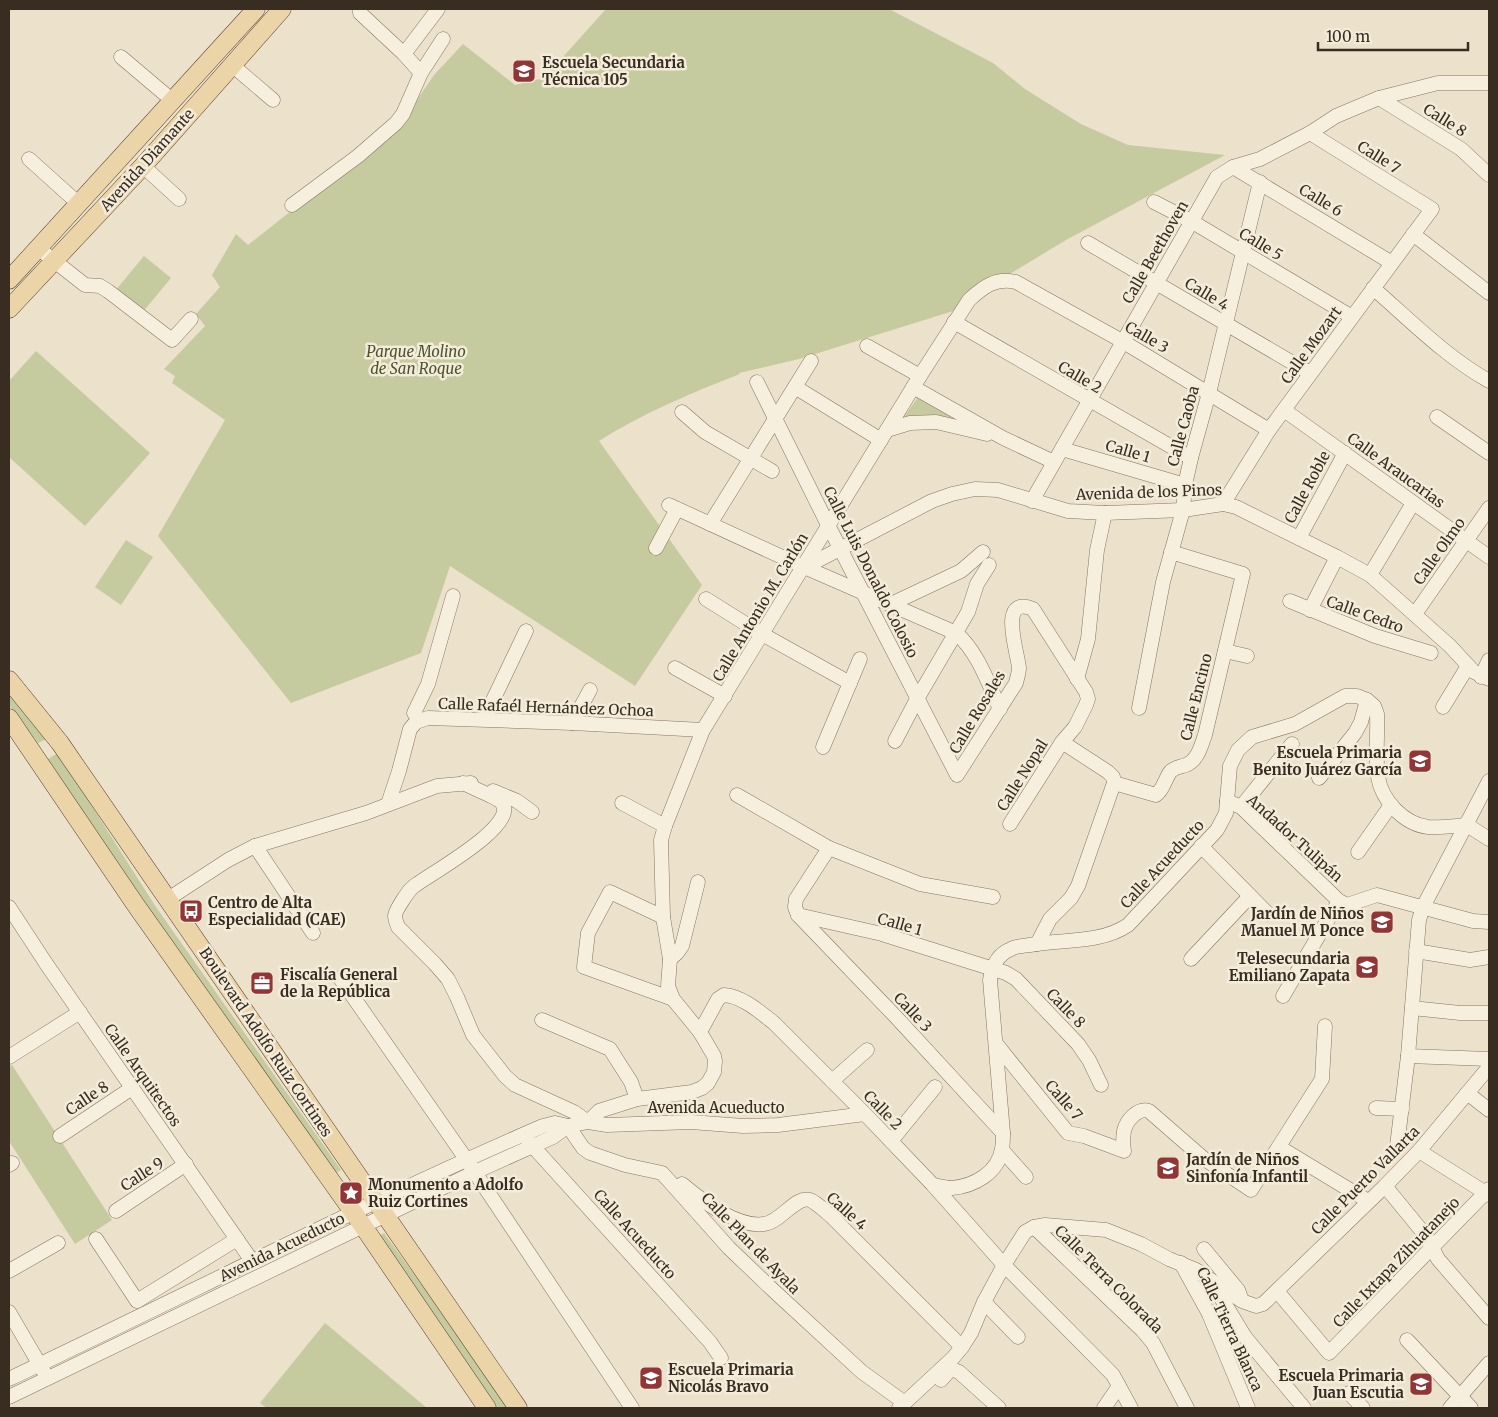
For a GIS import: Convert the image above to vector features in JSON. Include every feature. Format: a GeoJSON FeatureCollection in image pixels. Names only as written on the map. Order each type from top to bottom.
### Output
{"type":"FeatureCollection","features":[{"type":"Feature","properties":{"kind":"main road","name":"Avenida Diamante"},"geometry":{"type":"LineString","coordinates":[[10,277],[256,9]]}},
{"type":"Feature","properties":{"kind":"main road","name":"Avenida Diamante"},"geometry":{"type":"LineString","coordinates":[[9,309],[143,166],[282,9]]}},
{"type":"Feature","properties":{"kind":"main road"},"geometry":{"type":"LineString","coordinates":[[201,69],[217,82]]}},
{"type":"Feature","properties":{"kind":"main road","name":"Boulevard Adolfo Ruiz Cortines"},"geometry":{"type":"LineString","coordinates":[[9,680],[60,743],[518,1408]]}},
{"type":"Feature","properties":{"kind":"main road","name":"Boulevard Adolfo Ruiz Cortines"},"geometry":{"type":"LineString","coordinates":[[9,718],[135,904],[358,1219],[487,1408]]}},
{"type":"Feature","properties":{"kind":"street"},"geometry":{"type":"LineString","coordinates":[[360,9],[360,13],[421,72]]}},
{"type":"Feature","properties":{"kind":"street"},"geometry":{"type":"LineString","coordinates":[[404,54],[438,9]]}},
{"type":"Feature","properties":{"kind":"street"},"geometry":{"type":"LineString","coordinates":[[292,206],[358,156],[396,123],[421,72],[443,39]]}},
{"type":"Feature","properties":{"kind":"street"},"geometry":{"type":"LineString","coordinates":[[121,57],[173,101]]}},
{"type":"Feature","properties":{"kind":"street"},"geometry":{"type":"LineString","coordinates":[[232,65],[273,100]]}},
{"type":"Feature","properties":{"kind":"street","name":"Calle Beethoven"},"geometry":{"type":"LineString","coordinates":[[1032,501],[1217,177],[1233,167],[1260,159],[1310,133],[1336,116],[1379,98],[1438,83],[1489,83]]}},
{"type":"Feature","properties":{"kind":"street","name":"Calle 8"},"geometry":{"type":"LineString","coordinates":[[1379,98],[1461,149],[1489,175]]}},
{"type":"Feature","properties":{"kind":"street","name":"Calle 7"},"geometry":{"type":"LineString","coordinates":[[1310,133],[1432,209]]}},
{"type":"Feature","properties":{"kind":"street"},"geometry":{"type":"LineString","coordinates":[[29,159],[79,204]]}},
{"type":"Feature","properties":{"kind":"street"},"geometry":{"type":"LineString","coordinates":[[143,166],[179,198]]}},
{"type":"Feature","properties":{"kind":"street","name":"Calle 6"},"geometry":{"type":"LineString","coordinates":[[1233,167],[1392,262]]}},
{"type":"Feature","properties":{"kind":"street","name":"Calle Caoba"},"geometry":{"type":"LineString","coordinates":[[1138,708],[1163,582],[1183,510],[1185,484],[1191,458],[1209,393],[1260,182]]}},
{"type":"Feature","properties":{"kind":"street","name":"Calle 5"},"geometry":{"type":"LineString","coordinates":[[1154,202],[1191,221],[1352,316]]}},
{"type":"Feature","properties":{"kind":"street","name":"Calle Mozart"},"geometry":{"type":"LineString","coordinates":[[1223,504],[1269,430],[1432,209]]}},
{"type":"Feature","properties":{"kind":"street"},"geometry":{"type":"LineString","coordinates":[[1413,234],[1489,293]]}},
{"type":"Feature","properties":{"kind":"street","name":"Calle 4"},"geometry":{"type":"LineString","coordinates":[[1088,243],[1310,373]]}},
{"type":"Feature","properties":{"kind":"street"},"geometry":{"type":"LineString","coordinates":[[38,248],[85,285],[100,286],[108,291],[172,340],[191,319]]}},
{"type":"Feature","properties":{"kind":"street","name":"Calle Antonio M. Carlón"},"geometry":{"type":"LineString","coordinates":[[588,1122],[599,1111],[637,1099],[692,1092],[708,1083],[714,1072],[715,1061],[700,1032],[673,999],[668,986],[670,959],[663,917],[661,840],[665,826],[703,730],[916,381],[969,300],[979,290],[1004,279]]}},
{"type":"Feature","properties":{"kind":"street","name":"Calle 3"},"geometry":{"type":"LineString","coordinates":[[1004,279],[1016,282],[1122,341],[1269,430]]}},
{"type":"Feature","properties":{"kind":"street"},"geometry":{"type":"LineString","coordinates":[[1373,288],[1450,356],[1470,371],[1489,381]]}},
{"type":"Feature","properties":{"kind":"street","name":"Calle 2"},"geometry":{"type":"LineString","coordinates":[[954,322],[1191,458]]}},
{"type":"Feature","properties":{"kind":"street"},"geometry":{"type":"LineString","coordinates":[[867,346],[916,381],[1003,438],[1054,462]]}},
{"type":"Feature","properties":{"kind":"street"},"geometry":{"type":"LineString","coordinates":[[710,524],[810,362]]}},
{"type":"Feature","properties":{"kind":"street","name":"Calle Luis Donaldo Colosio"},"geometry":{"type":"LineString","coordinates":[[757,382],[828,525],[957,775]]}},
{"type":"Feature","properties":{"kind":"street"},"geometry":{"type":"LineString","coordinates":[[795,387],[884,435],[910,423],[936,422],[1003,438]]}},
{"type":"Feature","properties":{"kind":"street","name":"Calle Araucarias"},"geometry":{"type":"LineString","coordinates":[[1284,410],[1489,557]]}},
{"type":"Feature","properties":{"kind":"street"},"geometry":{"type":"LineString","coordinates":[[682,412],[705,432],[772,471]]}},
{"type":"Feature","properties":{"kind":"street"},"geometry":{"type":"LineString","coordinates":[[1437,417],[1489,453]]}},
{"type":"Feature","properties":{"kind":"street","name":"Calle 1"},"geometry":{"type":"LineString","coordinates":[[1062,449],[1185,484]]}},
{"type":"Feature","properties":{"kind":"street","name":"Calle Roble"},"geometry":{"type":"LineString","coordinates":[[1299,538],[1344,453]]}},
{"type":"Feature","properties":{"kind":"street","name":"Avenida de los Pinos"},"geometry":{"type":"LineString","coordinates":[[804,567],[932,501],[975,489],[998,490],[1068,511],[1183,510],[1223,504],[1236,507],[1338,557],[1370,575],[1450,646],[1468,666],[1485,678]]}},
{"type":"Feature","properties":{"kind":"street"},"geometry":{"type":"LineString","coordinates":[[1370,575],[1414,503]]}},
{"type":"Feature","properties":{"kind":"street"},"geometry":{"type":"LineString","coordinates":[[656,548],[673,507],[804,567],[956,633],[972,650],[1000,709]]}},
{"type":"Feature","properties":{"kind":"street","name":"Calle Olmo"},"geometry":{"type":"LineString","coordinates":[[1415,614],[1489,508]]}},
{"type":"Feature","properties":{"kind":"street"},"geometry":{"type":"LineString","coordinates":[[1077,678],[1088,639],[1098,550],[1105,512]]}},
{"type":"Feature","properties":{"kind":"street","name":"Calle Encino"},"geometry":{"type":"LineString","coordinates":[[1113,780],[1156,795],[1160,792],[1170,773],[1176,767],[1193,761],[1205,735],[1242,574],[1171,552]]}},
{"type":"Feature","properties":{"kind":"street"},"geometry":{"type":"LineString","coordinates":[[1310,610],[1338,557]]}},
{"type":"Feature","properties":{"kind":"street"},"geometry":{"type":"LineString","coordinates":[[891,604],[961,572],[986,558],[968,612],[917,699],[896,741]]}},
{"type":"Feature","properties":{"kind":"street"},"geometry":{"type":"LineString","coordinates":[[388,804],[410,730],[428,684],[453,596]]}},
{"type":"Feature","properties":{"kind":"street"},"geometry":{"type":"LineString","coordinates":[[706,599],[762,634],[850,683]]}},
{"type":"Feature","properties":{"kind":"street","name":"Calle Cedro"},"geometry":{"type":"LineString","coordinates":[[1290,601],[1375,636],[1431,654]]}},
{"type":"Feature","properties":{"kind":"street","name":"Calle Rosales"},"geometry":{"type":"LineString","coordinates":[[957,775],[1016,684],[1019,670],[1010,623],[1012,615],[1018,608],[1026,606],[1033,609],[1077,678]]}},
{"type":"Feature","properties":{"kind":"street"},"geometry":{"type":"LineString","coordinates":[[484,719],[526,631]]}},
{"type":"Feature","properties":{"kind":"street"},"geometry":{"type":"LineString","coordinates":[[1225,651],[1247,656]]}},
{"type":"Feature","properties":{"kind":"street"},"geometry":{"type":"LineString","coordinates":[[415,717],[430,652]]}},
{"type":"Feature","properties":{"kind":"street"},"geometry":{"type":"LineString","coordinates":[[823,748],[860,659]]}},
{"type":"Feature","properties":{"kind":"street"},"geometry":{"type":"LineString","coordinates":[[1485,678],[1489,660]]}},
{"type":"Feature","properties":{"kind":"street"},"geometry":{"type":"LineString","coordinates":[[1443,707],[1468,666]]}},
{"type":"Feature","properties":{"kind":"street"},"geometry":{"type":"LineString","coordinates":[[675,668],[725,696]]}},
{"type":"Feature","properties":{"kind":"street","name":"Calle Nopal"},"geometry":{"type":"LineString","coordinates":[[1010,824],[1062,742],[1075,727],[1088,699],[1077,678]]}},
{"type":"Feature","properties":{"kind":"street"},"geometry":{"type":"LineString","coordinates":[[572,722],[590,690]]}},
{"type":"Feature","properties":{"kind":"street","name":"Calle Acueducto"},"geometry":{"type":"LineString","coordinates":[[992,969],[998,959],[1010,949],[1102,936],[1116,933],[1128,925],[1217,830],[1226,813],[1230,766],[1238,750],[1252,737],[1295,724],[1345,696],[1356,696],[1367,700]]}},
{"type":"Feature","properties":{"kind":"street"},"geometry":{"type":"LineString","coordinates":[[1319,778],[1355,733],[1361,722],[1367,700],[1374,706],[1377,714],[1378,778],[1390,805],[1402,816],[1416,824],[1428,827],[1467,825],[1489,839]]}},
{"type":"Feature","properties":{"kind":"street","name":"Calle Rafaél Hernández Ochoa"},"geometry":{"type":"LineString","coordinates":[[415,717],[572,722],[703,730]]}},
{"type":"Feature","properties":{"kind":"street","name":"Calle Nopal"},"geometry":{"type":"LineString","coordinates":[[1062,742],[1113,780]]}},
{"type":"Feature","properties":{"kind":"street"},"geometry":{"type":"LineString","coordinates":[[1241,808],[1292,744]]}},
{"type":"Feature","properties":{"kind":"street"},"geometry":{"type":"LineString","coordinates":[[1037,944],[1050,920],[1071,898],[1078,886],[1113,780]]}},
{"type":"Feature","properties":{"kind":"street"},"geometry":{"type":"LineString","coordinates":[[1397,1146],[1408,1056],[1418,920],[1489,781]]}},
{"type":"Feature","properties":{"kind":"street"},"geometry":{"type":"LineString","coordinates":[[168,899],[228,860],[255,846],[366,813],[437,786],[476,783],[517,802],[532,812]]}},
{"type":"Feature","properties":{"kind":"street"},"geometry":{"type":"LineString","coordinates":[[464,784],[502,802],[505,809],[504,816],[499,824],[475,846],[411,888],[395,914],[395,920],[398,927],[448,979],[458,997],[473,1035],[506,1076],[516,1085],[574,1112],[588,1122]]}},
{"type":"Feature","properties":{"kind":"street"},"geometry":{"type":"LineString","coordinates":[[737,795],[829,848],[920,884],[993,896]]}},
{"type":"Feature","properties":{"kind":"street","name":"Andador Tulipán"},"geometry":{"type":"LineString","coordinates":[[1227,801],[1241,808],[1339,901]]}},
{"type":"Feature","properties":{"kind":"street"},"geometry":{"type":"LineString","coordinates":[[622,803],[665,826]]}},
{"type":"Feature","properties":{"kind":"street"},"geometry":{"type":"LineString","coordinates":[[1358,852],[1390,805]]}},
{"type":"Feature","properties":{"kind":"street"},"geometry":{"type":"LineString","coordinates":[[255,846],[313,932]]}},
{"type":"Feature","properties":{"kind":"street"},"geometry":{"type":"LineString","coordinates":[[1201,846],[1268,914]]}},
{"type":"Feature","properties":{"kind":"street"},"geometry":{"type":"LineString","coordinates":[[798,915],[795,907],[796,899],[829,848]]}},
{"type":"Feature","properties":{"kind":"street"},"geometry":{"type":"LineString","coordinates":[[670,959],[678,953],[682,946],[698,882]]}},
{"type":"Feature","properties":{"kind":"street"},"geometry":{"type":"LineString","coordinates":[[663,917],[610,892],[588,934],[584,967],[673,999]]}},
{"type":"Feature","properties":{"kind":"street"},"geometry":{"type":"LineString","coordinates":[[1283,996],[1339,901],[1347,905],[1377,895],[1473,921],[1489,922]]}},
{"type":"Feature","properties":{"kind":"street"},"geometry":{"type":"LineString","coordinates":[[1191,959],[1250,896]]}},
{"type":"Feature","properties":{"kind":"street","name":"Calle Arquitectos"},"geometry":{"type":"LineString","coordinates":[[9,907],[252,1261]]}},
{"type":"Feature","properties":{"kind":"street","name":"Calle 3"},"geometry":{"type":"LineString","coordinates":[[798,915],[896,1017],[1003,1134]]}},
{"type":"Feature","properties":{"kind":"street","name":"Calle 1"},"geometry":{"type":"LineString","coordinates":[[798,915],[882,934],[992,969]]}},
{"type":"Feature","properties":{"kind":"street"},"geometry":{"type":"LineString","coordinates":[[1416,951],[1470,960],[1489,957]]}},
{"type":"Feature","properties":{"kind":"street"},"geometry":{"type":"LineString","coordinates":[[933,1185],[950,1188],[979,1180],[996,1164],[1002,1150],[1003,1134],[997,1045],[990,980],[992,969]]}},
{"type":"Feature","properties":{"kind":"street","name":"Calle 8"},"geometry":{"type":"LineString","coordinates":[[992,969],[1006,973],[1016,979],[1078,1044],[1102,1085]]}},
{"type":"Feature","properties":{"kind":"street"},"geometry":{"type":"LineString","coordinates":[[340,978],[475,1172],[632,1408]]}},
{"type":"Feature","properties":{"kind":"street","name":"Calle 2"},"geometry":{"type":"LineString","coordinates":[[700,1032],[718,999],[724,994],[731,995],[760,1011],[774,1023],[891,1141],[1004,1265],[1112,1375],[1131,1408]]}},
{"type":"Feature","properties":{"kind":"street"},"geometry":{"type":"LineString","coordinates":[[1412,1008],[1460,1013],[1489,1013]]}},
{"type":"Feature","properties":{"kind":"street"},"geometry":{"type":"LineString","coordinates":[[9,1057],[80,1012]]}},
{"type":"Feature","properties":{"kind":"street"},"geometry":{"type":"LineString","coordinates":[[542,1020],[610,1049],[631,1082],[637,1099]]}},
{"type":"Feature","properties":{"kind":"street"},"geometry":{"type":"LineString","coordinates":[[1324,1026],[1322,1078],[1279,1147],[1368,1202]]}},
{"type":"Feature","properties":{"kind":"street","name":"Calle 7"},"geometry":{"type":"LineString","coordinates":[[997,1045],[1068,1133],[1084,1136],[1124,1152],[1124,1128],[1138,1111],[1144,1109],[1149,1111],[1203,1158],[1251,1190],[1279,1147]]}},
{"type":"Feature","properties":{"kind":"street"},"geometry":{"type":"LineString","coordinates":[[832,1081],[867,1050]]}},
{"type":"Feature","properties":{"kind":"street"},"geometry":{"type":"LineString","coordinates":[[1408,1056],[1489,1059]]}},
{"type":"Feature","properties":{"kind":"street","name":"Calle Puerto Vallarta"},"geometry":{"type":"LineString","coordinates":[[1242,1301],[1256,1306],[1263,1304],[1419,1151],[1489,1067]]}},
{"type":"Feature","properties":{"kind":"street"},"geometry":{"type":"LineString","coordinates":[[891,1141],[935,1087]]}},
{"type":"Feature","properties":{"kind":"street","name":"Calle 8"},"geometry":{"type":"LineString","coordinates":[[60,1136],[132,1088]]}},
{"type":"Feature","properties":{"kind":"street"},"geometry":{"type":"LineString","coordinates":[[1467,1093],[1489,1110]]}},
{"type":"Feature","properties":{"kind":"street"},"geometry":{"type":"LineString","coordinates":[[1376,1108],[1402,1109]]}},
{"type":"Feature","properties":{"kind":"street","name":"Avenida Acueducto"},"geometry":{"type":"LineString","coordinates":[[9,1378],[252,1261],[358,1219],[385,1216],[553,1136],[568,1126],[588,1122],[607,1125],[691,1122],[743,1126],[778,1125],[865,1114]]}},
{"type":"Feature","properties":{"kind":"street","name":"Avenida Acueducto"},"geometry":{"type":"LineString","coordinates":[[9,1397],[358,1219],[375,1201],[542,1126],[555,1123],[568,1126]]}},
{"type":"Feature","properties":{"kind":"street"},"geometry":{"type":"LineString","coordinates":[[568,1126],[583,1148],[590,1153],[662,1173]]}},
{"type":"Feature","properties":{"kind":"street","name":"Calle Acueducto"},"geometry":{"type":"LineString","coordinates":[[523,1134],[710,1342],[720,1358]]}},
{"type":"Feature","properties":{"kind":"street"},"geometry":{"type":"LineString","coordinates":[[1002,1150],[1026,1176]]}},
{"type":"Feature","properties":{"kind":"street"},"geometry":{"type":"LineString","coordinates":[[1419,1151],[1488,1192]]}},
{"type":"Feature","properties":{"kind":"street","name":"Calle 9"},"geometry":{"type":"LineString","coordinates":[[116,1210],[186,1164]]}},
{"type":"Feature","properties":{"kind":"street","name":"Calle 4"},"geometry":{"type":"LineString","coordinates":[[662,1173],[676,1179],[714,1209],[731,1217],[749,1222],[762,1224],[773,1222],[784,1215],[797,1201],[811,1200],[832,1216],[962,1347]]}},
{"type":"Feature","properties":{"kind":"street","name":"Calle Plan de Ayala"},"geometry":{"type":"LineString","coordinates":[[662,1173],[730,1248],[774,1291],[902,1406]]}},
{"type":"Feature","properties":{"kind":"street"},"geometry":{"type":"LineString","coordinates":[[1385,1186],[1426,1236],[1438,1259],[1489,1318]]}},
{"type":"Feature","properties":{"kind":"street","name":"Calle Ixtapa Zihuatanejo"},"geometry":{"type":"LineString","coordinates":[[1276,1291],[1329,1353],[1488,1192]]}},
{"type":"Feature","properties":{"kind":"street"},"geometry":{"type":"LineString","coordinates":[[902,1406],[952,1359],[962,1347],[971,1333],[984,1302],[1004,1265],[1025,1232],[1034,1227],[1045,1225],[1106,1230],[1181,1263],[1242,1301]]}},
{"type":"Feature","properties":{"kind":"street","name":"Calle Terra Colorada"},"geometry":{"type":"LineString","coordinates":[[1034,1227],[1142,1330],[1153,1343],[1187,1408]]}},
{"type":"Feature","properties":{"kind":"street"},"geometry":{"type":"LineString","coordinates":[[96,1239],[137,1301],[237,1239]]}},
{"type":"Feature","properties":{"kind":"street"},"geometry":{"type":"LineString","coordinates":[[9,1271],[58,1243]]}},
{"type":"Feature","properties":{"kind":"street"},"geometry":{"type":"LineString","coordinates":[[1204,1249],[1238,1290],[1242,1301]]}},
{"type":"Feature","properties":{"kind":"street","name":"Calle Tierra Blanca"},"geometry":{"type":"LineString","coordinates":[[1181,1263],[1209,1314],[1248,1408]]}},
{"type":"Feature","properties":{"kind":"street"},"geometry":{"type":"LineString","coordinates":[[1209,1279],[1245,1337],[1304,1408]]}},
{"type":"Feature","properties":{"kind":"street"},"geometry":{"type":"LineString","coordinates":[[984,1302],[1018,1337]]}},
{"type":"Feature","properties":{"kind":"street"},"geometry":{"type":"LineString","coordinates":[[9,1312],[47,1378]]}},
{"type":"Feature","properties":{"kind":"street"},"geometry":{"type":"LineString","coordinates":[[1407,1340],[1471,1408]]}},
{"type":"Feature","properties":{"kind":"street"},"geometry":{"type":"LineString","coordinates":[[1450,1408],[1489,1363]]}},
{"type":"Feature","properties":{"kind":"street"},"geometry":{"type":"LineString","coordinates":[[921,1389],[933,1387],[949,1372],[954,1370],[959,1372],[999,1408]]}},
{"type":"Feature","properties":{"kind":"street"},"geometry":{"type":"LineString","coordinates":[[1104,1408],[1119,1386]]}},
{"type":"Feature","properties":{"kind":"street"},"geometry":{"type":"LineString","coordinates":[[1349,1393],[1363,1408]]}},
{"type":"Feature","properties":{"kind":"green space","name":"Parque Molino de San Roque"},"geometry":{"type":"Polygon","coordinates":[[[606,9],[889,9],[993,63],[1025,89],[1081,124],[1128,145],[1225,155],[1066,240],[998,281],[963,308],[799,359],[739,373],[650,413],[599,441],[702,585],[635,686],[450,566],[421,653],[291,703],[158,536],[225,420],[172,383],[175,376],[164,369],[205,326],[196,314],[220,287],[212,275],[236,234],[248,245],[400,125],[434,75],[463,44],[515,85],[544,78],[606,9]]]}},
{"type":"Feature","properties":{"kind":"green space"},"geometry":{"type":"Polygon","coordinates":[[[144,256],[171,278],[142,313],[115,291],[144,256]]]}},
{"type":"Feature","properties":{"kind":"green space"},"geometry":{"type":"Polygon","coordinates":[[[36,351],[150,453],[85,526],[9,457],[9,381],[36,351]]]}},
{"type":"Feature","properties":{"kind":"green space"},"geometry":{"type":"Polygon","coordinates":[[[918,397],[977,433],[938,423],[897,427],[918,397]]]}},
{"type":"Feature","properties":{"kind":"green space"},"geometry":{"type":"Polygon","coordinates":[[[126,540],[153,557],[121,605],[95,587],[126,540]]]}},
{"type":"Feature","properties":{"kind":"green space"},"geometry":{"type":"Polygon","coordinates":[[[9,686],[47,739],[38,743],[9,705],[9,686]]]}},
{"type":"Feature","properties":{"kind":"green space"},"geometry":{"type":"Polygon","coordinates":[[[58,753],[156,907],[341,1170],[332,1175],[46,760],[58,753]]]}},
{"type":"Feature","properties":{"kind":"green space"},"geometry":{"type":"Polygon","coordinates":[[[12,1065],[112,1220],[75,1244],[9,1141],[9,1067],[12,1065]]]}},
{"type":"Feature","properties":{"kind":"green space"},"geometry":{"type":"Polygon","coordinates":[[[384,1233],[510,1408],[493,1408],[372,1240],[384,1233]]]}},
{"type":"Feature","properties":{"kind":"green space"},"geometry":{"type":"Polygon","coordinates":[[[325,1323],[427,1408],[267,1408],[260,1403],[325,1323]]]}},
{"type":"Feature","properties":{"kind":"place","name":"Escuela Secundaria Técnica 105"},"geometry":{"type":"Point","coordinates":[524,71]}},
{"type":"Feature","properties":{"kind":"place","name":"Escuela Primaria Benito Juárez García"},"geometry":{"type":"Point","coordinates":[1420,761]}},
{"type":"Feature","properties":{"kind":"place","name":"Centro de Alta Especialidad (CAE)"},"geometry":{"type":"Point","coordinates":[191,911]}},
{"type":"Feature","properties":{"kind":"place","name":"Jardín de Niños Manuel M Ponce"},"geometry":{"type":"Point","coordinates":[1382,922]}},
{"type":"Feature","properties":{"kind":"place","name":"Telesecundaria Emiliano Zapata"},"geometry":{"type":"Point","coordinates":[1367,967]}},
{"type":"Feature","properties":{"kind":"place","name":"Fiscalía General de la República"},"geometry":{"type":"Point","coordinates":[262,983]}},
{"type":"Feature","properties":{"kind":"place","name":"Jardín de Niños Sinfonía Infantil"},"geometry":{"type":"Point","coordinates":[1168,1168]}},
{"type":"Feature","properties":{"kind":"place","name":"Monumento a Adolfo Ruiz Cortines"},"geometry":{"type":"Point","coordinates":[351,1193]}},
{"type":"Feature","properties":{"kind":"place","name":"Escuela Primaria Nicolás Bravo"},"geometry":{"type":"Point","coordinates":[651,1378]}},
{"type":"Feature","properties":{"kind":"place","name":"Escuela Primaria Juan Escutia"},"geometry":{"type":"Point","coordinates":[1421,1384]}}]}
